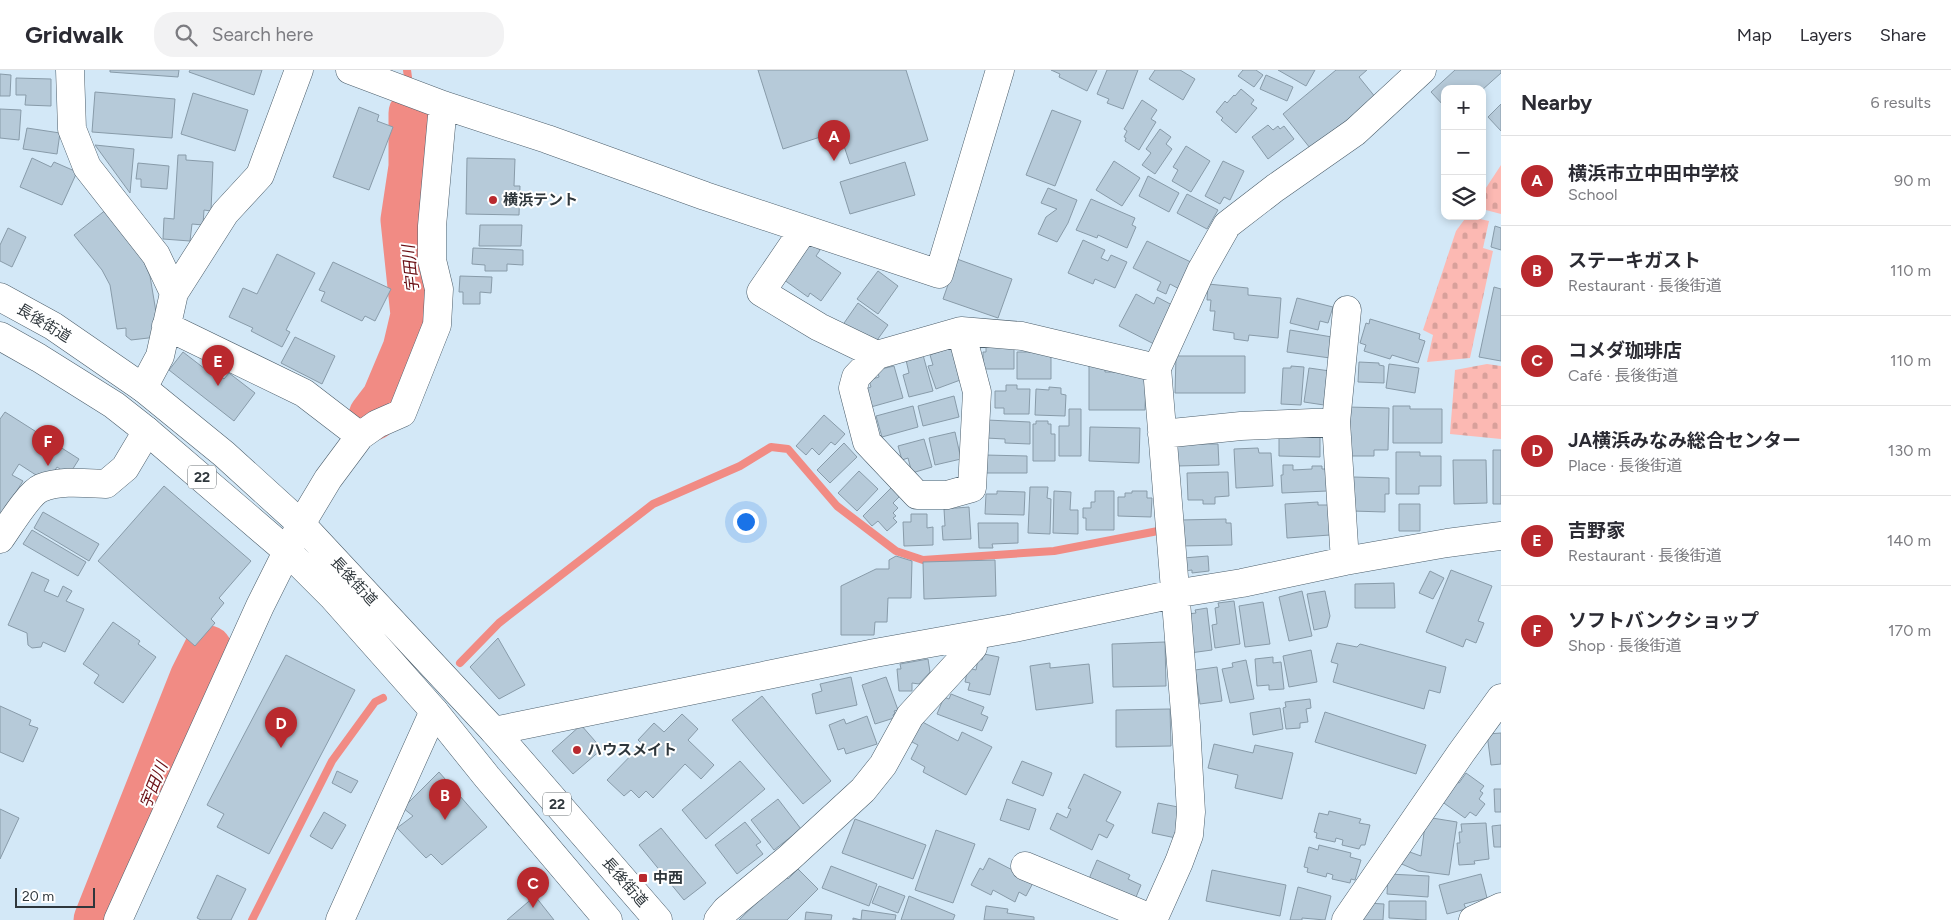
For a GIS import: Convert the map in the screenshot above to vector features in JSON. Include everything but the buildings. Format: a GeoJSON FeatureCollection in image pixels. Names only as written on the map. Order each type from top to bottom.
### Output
{"type":"FeatureCollection","features":[{"type":"Feature","properties":{"kind":"street"},"geometry":{"type":"LineString","coordinates":[[70,70],[72,129],[87,167],[156,255],[174,293]]}},
{"type":"Feature","properties":{"kind":"street"},"geometry":{"type":"LineString","coordinates":[[142,388],[160,356],[174,293],[225,213],[260,176],[299,70]]}},
{"type":"Feature","properties":{"kind":"street"},"geometry":{"type":"LineString","coordinates":[[350,70],[443,105],[939,274],[1000,70]]}},
{"type":"Feature","properties":{"kind":"street"},"geometry":{"type":"LineString","coordinates":[[1025,866],[1153,920],[1189,835],[1190,812],[1190,775],[1157,368],[1201,271],[1227,225],[1275,188],[1355,132],[1422,70]]}},
{"type":"Feature","properties":{"kind":"street"},"geometry":{"type":"LineString","coordinates":[[118,920],[260,606],[301,524],[328,479],[360,436],[377,424],[402,413],[437,325],[439,289],[432,260],[432,235],[443,105]]}},
{"type":"Feature","properties":{"kind":"street"},"geometry":{"type":"LineString","coordinates":[[804,229],[761,292],[819,327],[877,356]]}},
{"type":"Feature","properties":{"kind":"street","name":"長後街道"},"geometry":{"type":"LineString","coordinates":[[0,297],[53,326],[142,388],[224,454],[301,524],[494,731],[658,920]]}},
{"type":"Feature","properties":{"kind":"street"},"geometry":{"type":"LineString","coordinates":[[1345,561],[1336,422],[1347,310]]}},
{"type":"Feature","properties":{"kind":"street"},"geometry":{"type":"LineString","coordinates":[[166,326],[304,394],[360,436]]}},
{"type":"Feature","properties":{"kind":"street"},"geometry":{"type":"LineString","coordinates":[[961,331],[977,392],[972,488],[947,495],[917,495],[867,442],[853,388],[856,377],[877,356],[961,331],[1022,336],[1157,368]]}},
{"type":"Feature","properties":{"kind":"street","name":"長後街道"},"geometry":{"type":"LineString","coordinates":[[0,336],[114,405],[146,430],[288,552],[332,596],[434,711],[608,920]]}},
{"type":"Feature","properties":{"kind":"street"},"geometry":{"type":"LineString","coordinates":[[1162,434],[1241,426],[1336,422]]}},
{"type":"Feature","properties":{"kind":"street"},"geometry":{"type":"LineString","coordinates":[[0,539],[18,512],[39,489],[70,482],[106,484],[125,468],[146,430]]}},
{"type":"Feature","properties":{"kind":"street"},"geometry":{"type":"LineString","coordinates":[[494,731],[875,652],[973,636],[1174,594],[1242,583],[1345,561],[1446,543],[1501,536]]}},
{"type":"Feature","properties":{"kind":"street"},"geometry":{"type":"LineString","coordinates":[[718,920],[726,910],[789,858],[863,790],[883,765],[910,716],[973,647],[973,636]]}},
{"type":"Feature","properties":{"kind":"street"},"geometry":{"type":"LineString","coordinates":[[1346,920],[1501,698]]}},
{"type":"Feature","properties":{"kind":"street"},"geometry":{"type":"LineString","coordinates":[[340,920],[434,711]]}},
{"type":"Feature","properties":{"kind":"street"},"geometry":{"type":"LineString","coordinates":[[1473,920],[1501,907]]}},
{"type":"Feature","properties":{"kind":"green space"},"geometry":{"type":"Polygon","coordinates":[[[1501,165],[1501,214],[1486,210],[1486,188],[1501,165]]]}},
{"type":"Feature","properties":{"kind":"green space"},"geometry":{"type":"Polygon","coordinates":[[[1464,220],[1489,221],[1483,248],[1493,251],[1470,358],[1427,362],[1433,335],[1423,330],[1456,231],[1464,220]]]}},
{"type":"Feature","properties":{"kind":"green space"},"geometry":{"type":"Polygon","coordinates":[[[1487,364],[1501,366],[1501,439],[1450,434],[1455,370],[1487,364]]]}},
{"type":"Feature","properties":{"kind":"waterway"},"geometry":{"type":"LineString","coordinates":[[407,70],[409,85]]}},
{"type":"Feature","properties":{"kind":"waterway"},"geometry":{"type":"LineString","coordinates":[[411,99],[413,113]]}},
{"type":"Feature","properties":{"kind":"waterway","name":"宇田川"},"geometry":{"type":"LineString","coordinates":[[373,416],[386,399],[407,349],[415,315],[405,220],[413,167],[413,113]]}},
{"type":"Feature","properties":{"kind":"waterway"},"geometry":{"type":"LineString","coordinates":[[460,663],[499,623],[653,504],[740,466],[771,447],[788,449],[837,506],[896,551],[923,560],[1054,551],[1158,531]]}},
{"type":"Feature","properties":{"kind":"waterway","name":"宇田川"},"geometry":{"type":"LineString","coordinates":[[98,920],[194,678],[208,650]]}},
{"type":"Feature","properties":{"kind":"waterway"},"geometry":{"type":"LineString","coordinates":[[252,920],[332,761],[375,702],[383,698]]}},
{"type":"Feature","properties":{"kind":"place","name":"横浜市立中田中学校"},"geometry":{"type":"Point","coordinates":[834,161]}},
{"type":"Feature","properties":{"kind":"place","name":"横浜テント"},"geometry":{"type":"Point","coordinates":[493,200]}},
{"type":"Feature","properties":{"kind":"place","name":"吉野家"},"geometry":{"type":"Point","coordinates":[218,386]}},
{"type":"Feature","properties":{"kind":"place","name":"ソフトバンクショップ"},"geometry":{"type":"Point","coordinates":[48,466]}},
{"type":"Feature","properties":{"kind":"place","name":"JA横浜みなみ総合センター"},"geometry":{"type":"Point","coordinates":[281,748]}},
{"type":"Feature","properties":{"kind":"place","name":"ハウスメイト"},"geometry":{"type":"Point","coordinates":[577,750]}},
{"type":"Feature","properties":{"kind":"place","name":"ステーキガスト"},"geometry":{"type":"Point","coordinates":[445,820]}},
{"type":"Feature","properties":{"kind":"place","name":"中西"},"geometry":{"type":"Point","coordinates":[643,878]}},
{"type":"Feature","properties":{"kind":"place","name":"コメダ珈琲店"},"geometry":{"type":"Point","coordinates":[533,908]}}]}
